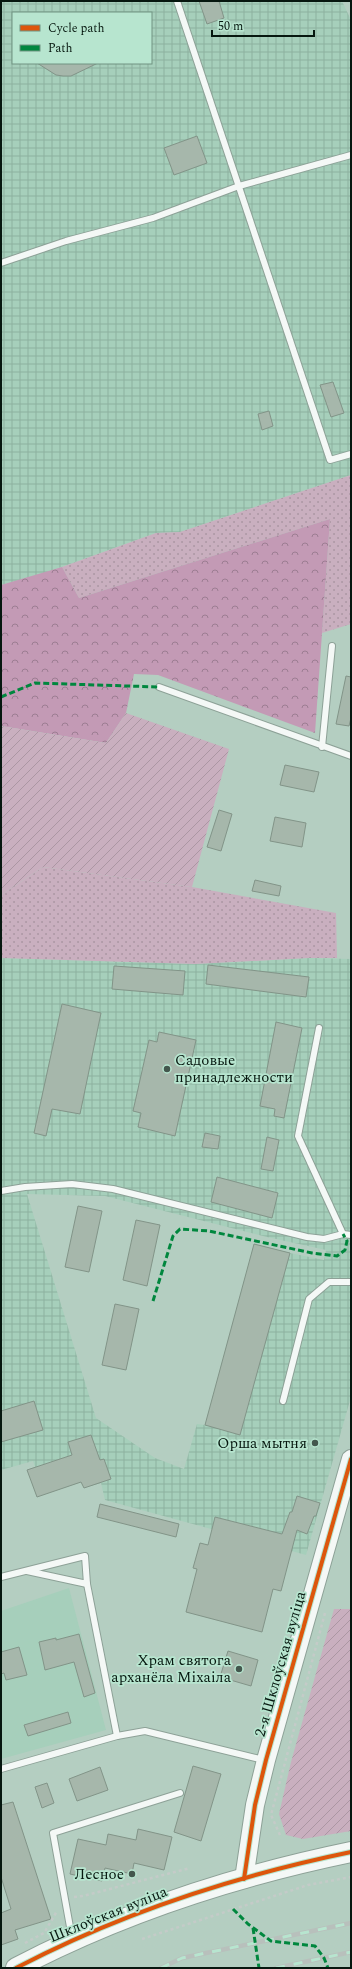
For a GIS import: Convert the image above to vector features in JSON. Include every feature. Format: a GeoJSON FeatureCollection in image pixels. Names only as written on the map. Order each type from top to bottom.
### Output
{"type":"FeatureCollection","features":[{"type":"Feature","properties":{"kind":"main road","name":"Шклоўская вуліца"},"geometry":{"type":"LineString","coordinates":[[16,1968],[109,1923],[183,1897],[244,1879],[351,1852]]}},
{"type":"Feature","properties":{"kind":"street","name":"2-я Шклоўская вуліца"},"geometry":{"type":"LineString","coordinates":[[244,1879],[254,1805],[351,1459]]}},
{"type":"Feature","properties":{"kind":"lane"},"geometry":{"type":"LineString","coordinates":[[177,1],[330,460],[351,454]]}},
{"type":"Feature","properties":{"kind":"lane"},"geometry":{"type":"LineString","coordinates":[[1,263],[66,241],[153,218],[239,186],[351,155]]}},
{"type":"Feature","properties":{"kind":"lane"},"geometry":{"type":"LineString","coordinates":[[322,747],[332,646]]}},
{"type":"Feature","properties":{"kind":"lane"},"geometry":{"type":"LineString","coordinates":[[158,687],[322,747],[351,756]]}},
{"type":"Feature","properties":{"kind":"lane"},"geometry":{"type":"LineString","coordinates":[[320,1028],[298,1136],[344,1234]]}},
{"type":"Feature","properties":{"kind":"lane"},"geometry":{"type":"LineString","coordinates":[[1,1191],[25,1187],[72,1184],[113,1189],[307,1237],[324,1239],[344,1234],[351,1235]]}},
{"type":"Feature","properties":{"kind":"lane"},"geometry":{"type":"LineString","coordinates":[[283,1401],[310,1299],[329,1282],[351,1282]]}},
{"type":"Feature","properties":{"kind":"lane"},"geometry":{"type":"LineString","coordinates":[[1,1577],[84,1556],[87,1584],[117,1736]]}},
{"type":"Feature","properties":{"kind":"lane"},"geometry":{"type":"LineString","coordinates":[[27,1571],[87,1584]]}},
{"type":"Feature","properties":{"kind":"lane"},"geometry":{"type":"LineString","coordinates":[[1,1769],[117,1736],[145,1731],[266,1760]]}},
{"type":"Feature","properties":{"kind":"lane"},"geometry":{"type":"LineString","coordinates":[[72,1940],[53,1833],[180,1793]]}},
{"type":"Feature","properties":{"kind":"path"},"geometry":{"type":"LineString","coordinates":[[280,1835],[271,1815],[326,1609]]}},
{"type":"Feature","properties":{"kind":"path"},"geometry":{"type":"LineString","coordinates":[[19,1946],[44,1933],[65,1898],[83,1896],[190,1868]]}},
{"type":"Feature","properties":{"kind":"path"},"geometry":{"type":"LineString","coordinates":[[142,1939],[308,1885],[351,1877]]}},
{"type":"Feature","properties":{"kind":"shaded area"},"geometry":{"type":"Polygon","coordinates":[[[1,1],[342,1],[351,20],[351,475],[180,532],[156,533],[42,574],[1,585],[1,1]]]}},
{"type":"Feature","properties":{"kind":"shaded area"},"geometry":{"type":"Polygon","coordinates":[[[351,475],[351,624],[322,633],[330,519],[79,598],[62,567],[156,533],[180,532],[351,475]]]}},
{"type":"Feature","properties":{"kind":"shaded area"},"geometry":{"type":"Polygon","coordinates":[[[126,713],[229,749],[192,887],[43,867],[1,895],[1,726],[106,743],[126,713]]]}},
{"type":"Feature","properties":{"kind":"shaded area"},"geometry":{"type":"Polygon","coordinates":[[[43,867],[192,887],[336,913],[337,958],[195,964],[1,958],[1,895],[43,867]]]}},
{"type":"Feature","properties":{"kind":"shaded area"},"geometry":{"type":"Polygon","coordinates":[[[1,958],[195,964],[309,958],[351,959],[351,1397],[306,1555],[105,1500],[101,1483],[84,1488],[81,1482],[37,1497],[27,1470],[35,1467],[33,1461],[1,1470],[1,958]],[[27,1194],[96,1418],[155,1458],[184,1469],[197,1424],[205,1425],[254,1244],[324,1260],[326,1250],[267,1237],[105,1196],[27,1194]]]}},
{"type":"Feature","properties":{"kind":"shaded area"},"geometry":{"type":"Polygon","coordinates":[[[69,1588],[106,1730],[1,1759],[1,1611],[69,1588]]]}},
{"type":"Feature","properties":{"kind":"shaded area"},"geometry":{"type":"Polygon","coordinates":[[[334,1609],[351,1609],[351,1831],[303,1839],[286,1835],[279,1814],[291,1762],[334,1609]]]}},
{"type":"Feature","properties":{"kind":"green space"},"geometry":{"type":"Polygon","coordinates":[[[330,519],[315,733],[158,675],[134,674],[126,713],[106,743],[1,726],[1,585],[62,567],[79,598],[330,519]]]}},
{"type":"Feature","properties":{"kind":"building"},"geometry":{"type":"Polygon","coordinates":[[[199,1],[219,1],[224,18],[207,24],[199,1]]]}},
{"type":"Feature","properties":{"kind":"building"},"geometry":{"type":"Polygon","coordinates":[[[39,64],[96,64],[71,76],[56,75],[39,64]]]}},
{"type":"Feature","properties":{"kind":"building"},"geometry":{"type":"Polygon","coordinates":[[[197,136],[207,163],[174,175],[164,148],[197,136]]]}},
{"type":"Feature","properties":{"kind":"building"},"geometry":{"type":"Polygon","coordinates":[[[333,382],[344,413],[331,417],[320,385],[333,382]]]}},
{"type":"Feature","properties":{"kind":"building"},"geometry":{"type":"Polygon","coordinates":[[[269,411],[273,426],[262,430],[258,414],[269,411]]]}},
{"type":"Feature","properties":{"kind":"building"},"geometry":{"type":"Polygon","coordinates":[[[346,676],[351,677],[351,718],[349,726],[336,724],[346,676]]]}},
{"type":"Feature","properties":{"kind":"building"},"geometry":{"type":"Polygon","coordinates":[[[285,765],[319,772],[314,792],[280,785],[285,765]]]}},
{"type":"Feature","properties":{"kind":"building"},"geometry":{"type":"Polygon","coordinates":[[[219,810],[232,814],[221,851],[207,847],[219,810]]]}},
{"type":"Feature","properties":{"kind":"building"},"geometry":{"type":"Polygon","coordinates":[[[275,817],[306,823],[302,847],[270,841],[275,817]]]}},
{"type":"Feature","properties":{"kind":"building"},"geometry":{"type":"Polygon","coordinates":[[[255,880],[281,886],[279,896],[252,891],[255,880]]]}},
{"type":"Feature","properties":{"kind":"building"},"geometry":{"type":"Polygon","coordinates":[[[208,965],[309,977],[306,997],[206,984],[208,965]]]}},
{"type":"Feature","properties":{"kind":"building"},"geometry":{"type":"Polygon","coordinates":[[[114,966],[185,971],[183,995],[112,989],[114,966]]]}},
{"type":"Feature","properties":{"kind":"building"},"geometry":{"type":"Polygon","coordinates":[[[62,1004],[101,1013],[80,1114],[52,1109],[46,1136],[34,1133],[62,1004]]]}},
{"type":"Feature","properties":{"kind":"building"},"geometry":{"type":"Polygon","coordinates":[[[276,1022],[302,1028],[284,1118],[274,1116],[275,1109],[260,1106],[276,1022]]]}},
{"type":"Feature","properties":{"kind":"building"},"geometry":{"type":"Polygon","coordinates":[[[159,1032],[196,1040],[175,1136],[138,1127],[141,1113],[133,1111],[149,1040],[157,1042],[159,1032]]]}},
{"type":"Feature","properties":{"kind":"building"},"geometry":{"type":"Polygon","coordinates":[[[205,1133],[220,1136],[218,1149],[202,1147],[205,1133]]]}},
{"type":"Feature","properties":{"kind":"building"},"geometry":{"type":"Polygon","coordinates":[[[267,1137],[279,1140],[273,1171],[261,1169],[267,1137]]]}},
{"type":"Feature","properties":{"kind":"building"},"geometry":{"type":"Polygon","coordinates":[[[217,1177],[278,1193],[272,1218],[211,1202],[217,1177]]]}},
{"type":"Feature","properties":{"kind":"building"},"geometry":{"type":"Polygon","coordinates":[[[78,1206],[102,1211],[89,1272],[65,1267],[78,1206]]]}},
{"type":"Feature","properties":{"kind":"building"},"geometry":{"type":"Polygon","coordinates":[[[136,1220],[160,1225],[147,1286],[123,1280],[136,1220]]]}},
{"type":"Feature","properties":{"kind":"building"},"geometry":{"type":"Polygon","coordinates":[[[254,1244],[290,1253],[240,1435],[205,1425],[254,1244]]]}},
{"type":"Feature","properties":{"kind":"building"},"geometry":{"type":"Polygon","coordinates":[[[115,1304],[139,1309],[126,1370],[102,1365],[115,1304]]]}},
{"type":"Feature","properties":{"kind":"building"},"geometry":{"type":"Polygon","coordinates":[[[34,1401],[43,1430],[1,1442],[1,1411],[34,1401]]]}},
{"type":"Feature","properties":{"kind":"building"},"geometry":{"type":"Polygon","coordinates":[[[91,1435],[100,1460],[104,1459],[111,1479],[84,1488],[81,1482],[37,1497],[27,1470],[72,1455],[68,1442],[91,1435]]]}},
{"type":"Feature","properties":{"kind":"building"},"geometry":{"type":"Polygon","coordinates":[[[297,1496],[320,1503],[316,1516],[314,1516],[307,1534],[297,1530],[281,1591],[273,1589],[262,1632],[186,1612],[197,1569],[193,1568],[200,1543],[208,1545],[215,1517],[282,1534],[290,1512],[292,1512],[297,1496]]]}},
{"type":"Feature","properties":{"kind":"building"},"geometry":{"type":"Polygon","coordinates":[[[100,1504],[179,1524],[176,1537],[97,1517],[100,1504]]]}},
{"type":"Feature","properties":{"kind":"building"},"geometry":{"type":"Polygon","coordinates":[[[79,1634],[95,1693],[84,1697],[74,1662],[45,1670],[39,1642],[56,1638],[56,1640],[79,1634]]]}},
{"type":"Feature","properties":{"kind":"building"},"geometry":{"type":"Polygon","coordinates":[[[19,1647],[27,1675],[6,1680],[4,1673],[1,1674],[1,1652],[19,1647]]]}},
{"type":"Feature","properties":{"kind":"building","name":"Храм святога арханёла Міхаіла"},"geometry":{"type":"Polygon","coordinates":[[[228,1651],[258,1660],[251,1686],[220,1677],[228,1651]]]}},
{"type":"Feature","properties":{"kind":"building"},"geometry":{"type":"Polygon","coordinates":[[[68,1712],[71,1723],[28,1736],[24,1725],[68,1712]]]}},
{"type":"Feature","properties":{"kind":"building"},"geometry":{"type":"Polygon","coordinates":[[[193,1766],[221,1774],[201,1841],[174,1832],[193,1766]]]}},
{"type":"Feature","properties":{"kind":"building"},"geometry":{"type":"Polygon","coordinates":[[[100,1767],[108,1790],[77,1801],[69,1779],[100,1767]]]}},
{"type":"Feature","properties":{"kind":"building"},"geometry":{"type":"Polygon","coordinates":[[[47,1783],[54,1803],[42,1808],[35,1787],[47,1783]]]}},
{"type":"Feature","properties":{"kind":"building"},"geometry":{"type":"Polygon","coordinates":[[[13,1802],[51,1919],[15,1930],[18,1939],[1,1945],[1,1913],[11,1909],[1,1877],[1,1805],[13,1802]]]}},
{"type":"Feature","properties":{"kind":"building"},"geometry":{"type":"Polygon","coordinates":[[[138,1829],[172,1837],[164,1870],[134,1863],[132,1874],[105,1868],[102,1881],[70,1874],[78,1839],[106,1845],[108,1834],[136,1840],[138,1829]]]}},
{"type":"Feature","properties":{"kind":"railway"},"geometry":{"type":"LineString","coordinates":[[161,1968],[182,1958],[351,1923]]}},
{"type":"Feature","properties":{"kind":"railway"},"geometry":{"type":"LineString","coordinates":[[276,1968],[351,1952]]}},
{"type":"Feature","properties":{"kind":"marked path"},"geometry":{"type":"LineString","coordinates":[[1,697],[35,683],[159,687]]}},
{"type":"Feature","properties":{"kind":"marked path"},"geometry":{"type":"LineString","coordinates":[[153,1301],[173,1236],[180,1229],[209,1231],[312,1253],[337,1256],[345,1250],[347,1241],[343,1234]]}},
{"type":"Feature","properties":{"kind":"marked path"},"geometry":{"type":"LineString","coordinates":[[233,1909],[248,1924],[271,1941],[315,1946],[324,1958],[328,1968]]}},
{"type":"Feature","properties":{"kind":"marked path"},"geometry":{"type":"LineString","coordinates":[[253,1928],[259,1968]]}},
{"type":"Feature","properties":{"kind":"cycle path"},"geometry":{"type":"LineString","coordinates":[[244,1879],[255,1805],[266,1760],[351,1459]]}},
{"type":"Feature","properties":{"kind":"cycle path"},"geometry":{"type":"LineString","coordinates":[[16,1968],[96,1930],[179,1898],[264,1873],[351,1852]]}},
{"type":"Feature","properties":{"kind":"place","name":"Садовые принадлежности"},"geometry":{"type":"Point","coordinates":[167,1069]}},
{"type":"Feature","properties":{"kind":"place","name":"Орша мытня"},"geometry":{"type":"Point","coordinates":[315,1443]}},
{"type":"Feature","properties":{"kind":"place","name":"Храм святога арханёла Міхаіла"},"geometry":{"type":"Point","coordinates":[239,1669]}},
{"type":"Feature","properties":{"kind":"place","name":"Лесное"},"geometry":{"type":"Point","coordinates":[132,1874]}}]}
